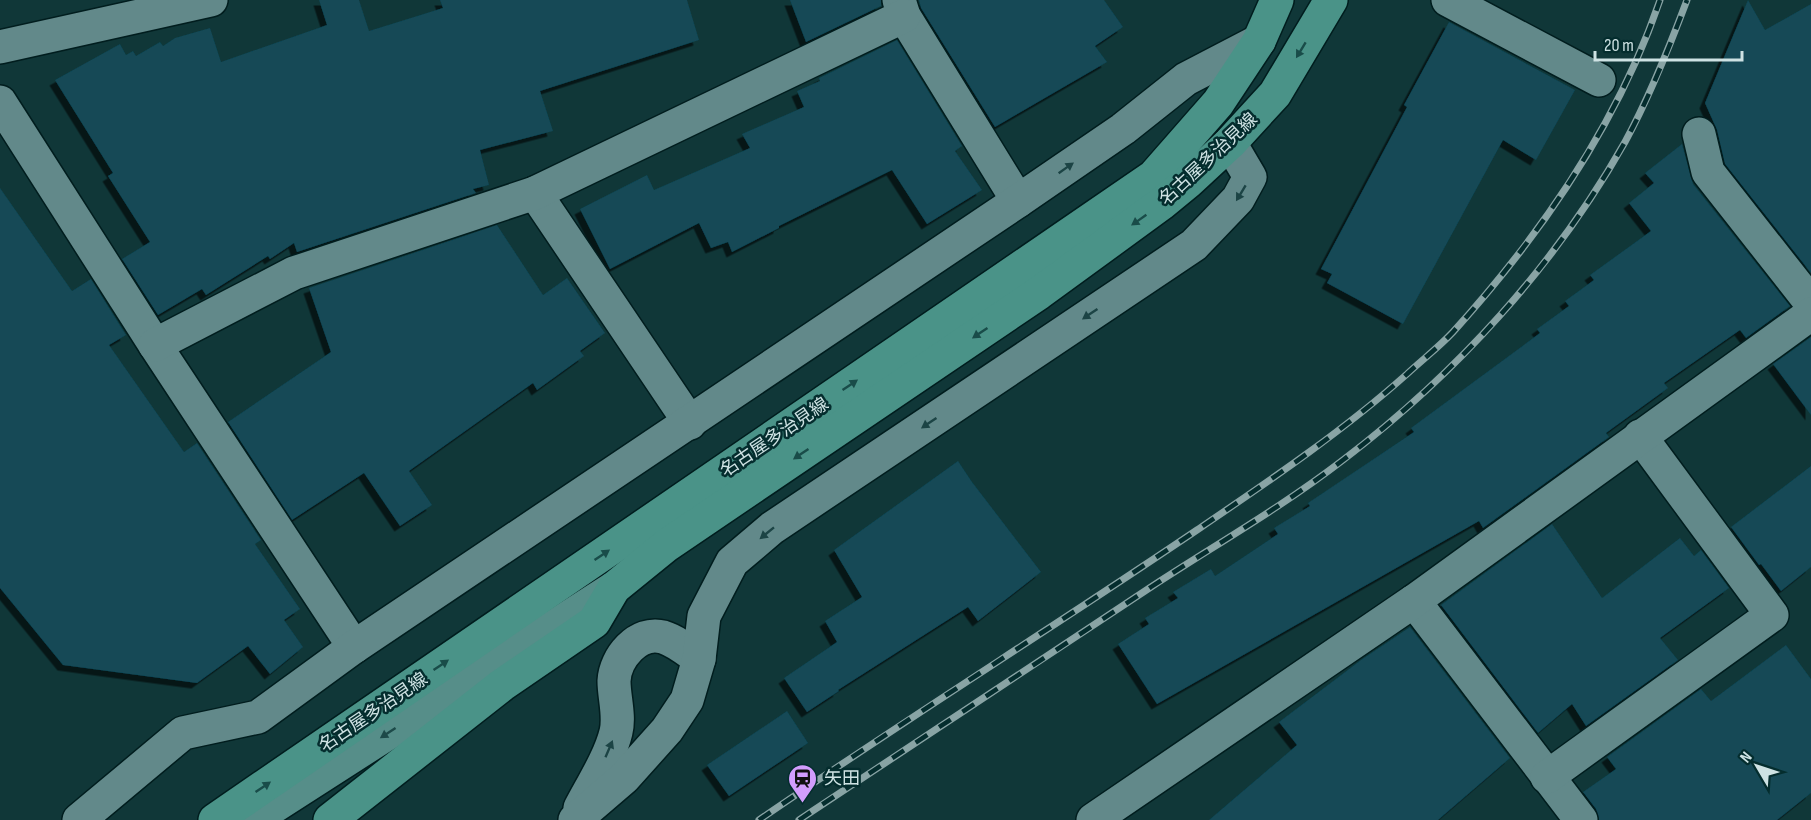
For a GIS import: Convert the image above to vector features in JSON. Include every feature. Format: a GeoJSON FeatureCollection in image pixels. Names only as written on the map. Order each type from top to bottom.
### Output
{"type":"FeatureCollection","features":[{"type":"Feature","properties":{"kind":"main road","name":"名古屋多治見線"},"geometry":{"type":"LineString","coordinates":[[215,820],[1154,176],[1218,104],[1258,41],[1277,0]]}},
{"type":"Feature","properties":{"kind":"main road","name":"名古屋多治見線"},"geometry":{"type":"LineString","coordinates":[[330,820],[502,686],[594,622],[614,588],[667,545],[1039,293],[1161,204],[1230,143],[1275,94],[1331,0]]}},
{"type":"Feature","properties":{"kind":"street"},"geometry":{"type":"LineString","coordinates":[[0,47],[211,0]]}},
{"type":"Feature","properties":{"kind":"street"},"geometry":{"type":"LineString","coordinates":[[1448,0],[1599,80]]}},
{"type":"Feature","properties":{"kind":"street"},"geometry":{"type":"LineString","coordinates":[[154,345],[294,273],[535,193],[901,8],[1018,201]]}},
{"type":"Feature","properties":{"kind":"street"},"geometry":{"type":"LineString","coordinates":[[79,820],[183,733],[258,717],[354,647],[690,423],[1123,129],[1186,79],[1258,41]]}},
{"type":"Feature","properties":{"kind":"street"},"geometry":{"type":"LineString","coordinates":[[0,102],[154,345],[354,647]]}},
{"type":"Feature","properties":{"kind":"street"},"geometry":{"type":"LineString","coordinates":[[1699,134],[1708,171],[1811,303]]}},
{"type":"Feature","properties":{"kind":"street"},"geometry":{"type":"LineString","coordinates":[[574,820],[624,778],[667,730],[687,700],[699,659],[704,616],[732,562],[772,528],[1194,245],[1238,200],[1250,177],[1230,143]]}},
{"type":"Feature","properties":{"kind":"street"},"geometry":{"type":"LineString","coordinates":[[535,193],[690,423]]}},
{"type":"Feature","properties":{"kind":"street"},"geometry":{"type":"LineString","coordinates":[[1093,820],[1414,601],[1640,435],[1811,314]]}},
{"type":"Feature","properties":{"kind":"street"},"geometry":{"type":"LineString","coordinates":[[1547,777],[1772,615],[1640,435]]}},
{"type":"Feature","properties":{"kind":"street"},"geometry":{"type":"LineString","coordinates":[[253,820],[614,588]]}},
{"type":"Feature","properties":{"kind":"street"},"geometry":{"type":"LineString","coordinates":[[1414,601],[1581,820]]}},
{"type":"Feature","properties":{"kind":"street"},"geometry":{"type":"LineString","coordinates":[[574,820],[599,773],[616,731],[614,678],[624,652],[641,639],[661,636],[683,647],[699,659]]}},
{"type":"Feature","properties":{"kind":"building"},"geometry":{"type":"Polygon","coordinates":[[[319,0],[359,0],[369,31],[443,8],[440,0],[687,0],[699,40],[540,91],[553,131],[480,150],[489,185],[473,189],[476,193],[297,252],[294,243],[270,259],[268,256],[206,295],[202,289],[158,315],[122,259],[150,242],[108,176],[113,173],[55,80],[120,44],[126,55],[133,51],[136,56],[160,42],[163,46],[175,38],[210,28],[221,62],[327,25],[319,0]]]}},
{"type":"Feature","properties":{"kind":"building"},"geometry":{"type":"Polygon","coordinates":[[[790,0],[881,0],[881,6],[806,42],[790,0]]]}},
{"type":"Feature","properties":{"kind":"building"},"geometry":{"type":"Polygon","coordinates":[[[919,0],[1104,0],[1123,27],[1095,46],[1107,62],[995,127],[921,8],[919,0]]]}},
{"type":"Feature","properties":{"kind":"building"},"geometry":{"type":"Polygon","coordinates":[[[1748,0],[1765,30],[1811,4],[1811,273],[1725,164],[1717,130],[1705,103],[1748,0]]]}},
{"type":"Feature","properties":{"kind":"building"},"geometry":{"type":"Polygon","coordinates":[[[1449,22],[1575,90],[1536,160],[1503,140],[1403,324],[1327,283],[1332,274],[1321,269],[1407,107],[1404,105],[1449,22]]]}},
{"type":"Feature","properties":{"kind":"building"},"geometry":{"type":"Polygon","coordinates":[[[897,40],[962,146],[955,151],[982,190],[927,224],[892,170],[732,252],[728,242],[711,248],[699,223],[610,269],[580,209],[647,175],[654,190],[750,148],[742,134],[804,107],[797,91],[897,40]]]}},
{"type":"Feature","properties":{"kind":"building"},"geometry":{"type":"Polygon","coordinates":[[[1682,144],[1693,184],[1790,306],[1746,338],[1740,330],[1664,383],[1668,388],[1606,433],[1609,437],[1483,528],[1479,521],[1157,704],[1118,644],[1149,624],[1145,618],[1178,598],[1173,592],[1211,569],[1215,576],[1278,534],[1274,528],[1310,506],[1308,503],[1414,432],[1411,428],[1540,333],[1537,329],[1569,306],[1565,301],[1594,280],[1590,275],[1651,231],[1629,203],[1654,183],[1645,173],[1682,144]]]}},
{"type":"Feature","properties":{"kind":"building"},"geometry":{"type":"Polygon","coordinates":[[[0,188],[72,291],[91,279],[126,335],[109,345],[184,452],[197,443],[261,540],[255,544],[300,609],[284,620],[303,647],[270,674],[248,646],[197,683],[63,665],[0,588],[0,188]]]}},
{"type":"Feature","properties":{"kind":"building"},"geometry":{"type":"Polygon","coordinates":[[[497,225],[543,295],[567,278],[605,333],[580,351],[584,356],[537,390],[533,383],[409,471],[432,505],[400,526],[364,473],[292,520],[228,422],[331,352],[309,288],[497,225]]]}},
{"type":"Feature","properties":{"kind":"building"},"geometry":{"type":"Polygon","coordinates":[[[1811,337],[1811,415],[1773,364],[1811,337]]]}},
{"type":"Feature","properties":{"kind":"building"},"geometry":{"type":"Polygon","coordinates":[[[958,461],[1041,572],[978,621],[968,607],[807,712],[784,678],[837,642],[825,621],[862,597],[834,550],[958,461]]]}},
{"type":"Feature","properties":{"kind":"building"},"geometry":{"type":"Polygon","coordinates":[[[1811,466],[1811,567],[1781,591],[1731,527],[1811,466]]]}},
{"type":"Feature","properties":{"kind":"building"},"geometry":{"type":"Polygon","coordinates":[[[1552,524],[1602,598],[1680,538],[1694,556],[1701,550],[1729,588],[1660,638],[1678,660],[1586,726],[1572,704],[1538,733],[1441,605],[1552,524]]]}},
{"type":"Feature","properties":{"kind":"building"},"geometry":{"type":"Polygon","coordinates":[[[1410,627],[1510,758],[1438,820],[1209,820],[1297,745],[1279,722],[1361,660],[1410,627]]]}},
{"type":"Feature","properties":{"kind":"building"},"geometry":{"type":"Polygon","coordinates":[[[1786,645],[1811,679],[1811,793],[1777,820],[1599,820],[1596,809],[1583,792],[1616,769],[1607,757],[1701,689],[1711,701],[1786,645]]]}},
{"type":"Feature","properties":{"kind":"building"},"geometry":{"type":"Polygon","coordinates":[[[787,711],[808,743],[729,796],[707,765],[787,711]]]}},
{"type":"Feature","properties":{"kind":"railway"},"geometry":{"type":"LineString","coordinates":[[759,820],[1142,567],[1278,474],[1357,416],[1436,348],[1453,332],[1516,257],[1573,176],[1622,90],[1643,46],[1660,0]]}},
{"type":"Feature","properties":{"kind":"railway"},"geometry":{"type":"LineString","coordinates":[[799,820],[1296,494],[1385,427],[1425,391],[1500,315],[1535,274],[1597,188],[1643,107],[1687,0]]}},
{"type":"Feature","properties":{"kind":"place","name":"矢田"},"geometry":{"type":"Point","coordinates":[803,804]}}]}
